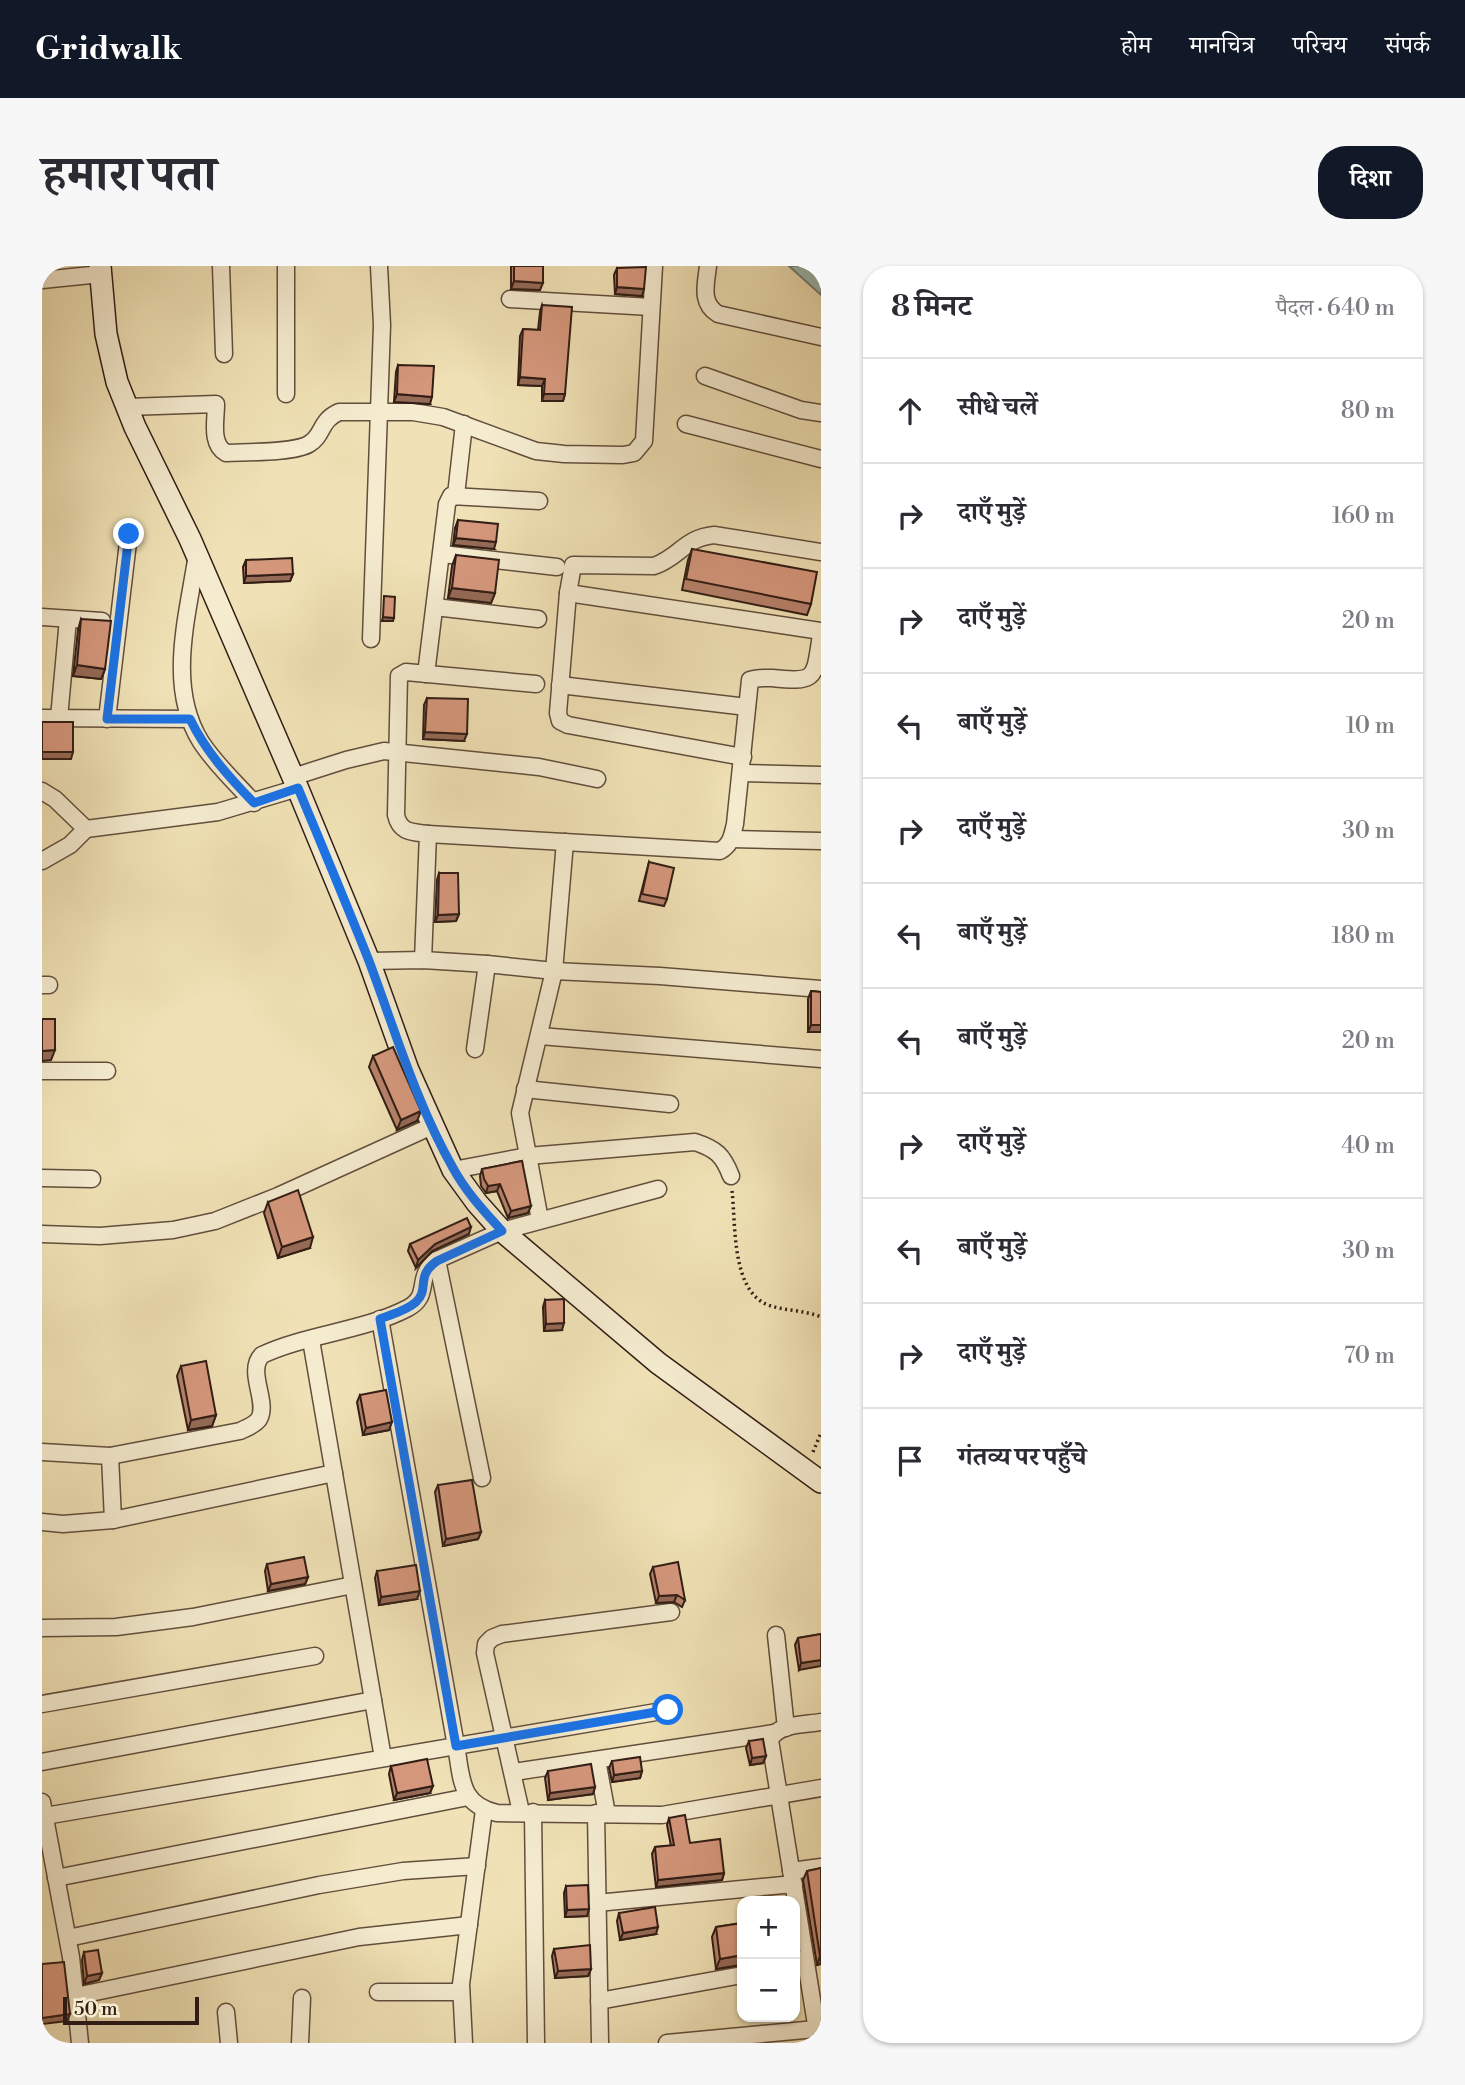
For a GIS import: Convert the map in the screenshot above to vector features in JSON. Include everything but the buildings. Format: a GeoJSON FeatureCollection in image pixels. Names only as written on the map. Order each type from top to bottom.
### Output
{"type":"FeatureCollection","features":[{"type":"Feature","properties":{"kind":"street"},"geometry":{"type":"LineString","coordinates":[[221,266],[223,354]]}},
{"type":"Feature","properties":{"kind":"street"},"geometry":{"type":"LineString","coordinates":[[286,266],[286,394]]}},
{"type":"Feature","properties":{"kind":"street"},"geometry":{"type":"LineString","coordinates":[[371,639],[382,325],[379,266]]}},
{"type":"Feature","properties":{"kind":"street"},"geometry":{"type":"LineString","coordinates":[[127,408],[216,404],[216,442],[219,449],[226,453],[297,448],[317,438],[328,417],[339,412],[413,412],[464,424],[536,451],[576,455],[634,453],[644,441],[654,266]]}},
{"type":"Feature","properties":{"kind":"street"},"geometry":{"type":"LineString","coordinates":[[708,266],[706,302],[710,309],[718,314],[821,337]]}},
{"type":"Feature","properties":{"kind":"street"},"geometry":{"type":"LineString","coordinates":[[42,280],[100,270],[106,334],[117,382],[127,408],[197,554],[296,783],[369,961],[408,1070],[453,1170],[502,1231],[658,1363],[821,1482]]}},
{"type":"Feature","properties":{"kind":"street"},"geometry":{"type":"LineString","coordinates":[[510,299],[652,307]]}},
{"type":"Feature","properties":{"kind":"street"},"geometry":{"type":"LineString","coordinates":[[705,376],[801,410],[821,413]]}},
{"type":"Feature","properties":{"kind":"street"},"geometry":{"type":"LineString","coordinates":[[456,495],[464,424]]}},
{"type":"Feature","properties":{"kind":"street"},"geometry":{"type":"LineString","coordinates":[[687,424],[821,458]]}},
{"type":"Feature","properties":{"kind":"street"},"geometry":{"type":"LineString","coordinates":[[426,674],[447,503],[451,496],[538,500]]}},
{"type":"Feature","properties":{"kind":"street"},"geometry":{"type":"LineString","coordinates":[[107,719],[129,534]]}},
{"type":"Feature","properties":{"kind":"street"},"geometry":{"type":"LineString","coordinates":[[821,552],[715,535],[701,536],[688,542],[667,562],[654,566],[573,565],[568,593],[558,713],[560,721],[568,725],[742,765],[821,775]]}},
{"type":"Feature","properties":{"kind":"street"},"geometry":{"type":"LineString","coordinates":[[197,554],[182,654],[182,689],[190,719],[201,741],[221,768],[254,803]]}},
{"type":"Feature","properties":{"kind":"street"},"geometry":{"type":"LineString","coordinates":[[442,554],[557,568]]}},
{"type":"Feature","properties":{"kind":"street"},"geometry":{"type":"LineString","coordinates":[[536,684],[406,672],[399,676],[398,823],[407,832],[720,851],[726,848],[732,839],[750,680],[757,677],[800,681],[809,678],[815,671],[821,633],[568,593]]}},
{"type":"Feature","properties":{"kind":"street"},"geometry":{"type":"LineString","coordinates":[[435,607],[538,619]]}},
{"type":"Feature","properties":{"kind":"street"},"geometry":{"type":"LineString","coordinates":[[42,617],[118,622]]}},
{"type":"Feature","properties":{"kind":"street"},"geometry":{"type":"LineString","coordinates":[[59,718],[68,619]]}},
{"type":"Feature","properties":{"kind":"street"},"geometry":{"type":"LineString","coordinates":[[560,685],[747,707]]}},
{"type":"Feature","properties":{"kind":"street"},"geometry":{"type":"LineString","coordinates":[[42,718],[190,719]]}},
{"type":"Feature","properties":{"kind":"street"},"geometry":{"type":"LineString","coordinates":[[42,861],[70,845],[86,829],[218,812],[254,803],[359,757],[384,751],[539,767],[597,779]]}},
{"type":"Feature","properties":{"kind":"street"},"geometry":{"type":"LineString","coordinates":[[42,791],[55,799],[86,829]]}},
{"type":"Feature","properties":{"kind":"street"},"geometry":{"type":"LineString","coordinates":[[423,960],[428,834]]}},
{"type":"Feature","properties":{"kind":"street"},"geometry":{"type":"LineString","coordinates":[[732,839],[821,841]]}},
{"type":"Feature","properties":{"kind":"street"},"geometry":{"type":"LineString","coordinates":[[540,1220],[520,1113],[554,971],[565,842]]}},
{"type":"Feature","properties":{"kind":"street"},"geometry":{"type":"LineString","coordinates":[[369,961],[423,960],[821,989]]}},
{"type":"Feature","properties":{"kind":"street"},"geometry":{"type":"LineString","coordinates":[[475,1049],[487,964]]}},
{"type":"Feature","properties":{"kind":"street"},"geometry":{"type":"LineString","coordinates":[[540,1036],[821,1059]]}},
{"type":"Feature","properties":{"kind":"street"},"geometry":{"type":"LineString","coordinates":[[42,1071],[107,1071]]}},
{"type":"Feature","properties":{"kind":"street"},"geometry":{"type":"LineString","coordinates":[[525,1089],[670,1104]]}},
{"type":"Feature","properties":{"kind":"street"},"geometry":{"type":"LineString","coordinates":[[42,1234],[100,1236],[173,1230],[215,1221],[278,1196],[432,1126]]}},
{"type":"Feature","properties":{"kind":"street"},"geometry":{"type":"LineString","coordinates":[[453,1170],[528,1156],[695,1142],[712,1148],[726,1161],[731,1176]]}},
{"type":"Feature","properties":{"kind":"street"},"geometry":{"type":"LineString","coordinates":[[42,1178],[92,1179]]}},
{"type":"Feature","properties":{"kind":"street"},"geometry":{"type":"LineString","coordinates":[[42,1452],[110,1456],[240,1431],[259,1420],[261,1412],[256,1367],[258,1359],[268,1352],[380,1319],[417,1301],[428,1267],[502,1231],[657,1189]]}},
{"type":"Feature","properties":{"kind":"street"},"geometry":{"type":"LineString","coordinates":[[437,1261],[482,1478]]}},
{"type":"Feature","properties":{"kind":"street"},"geometry":{"type":"LineString","coordinates":[[380,1319],[456,1746],[468,1797],[474,1805],[496,1813],[662,1815],[821,1788]]}},
{"type":"Feature","properties":{"kind":"street"},"geometry":{"type":"LineString","coordinates":[[311,1340],[383,1758]]}},
{"type":"Feature","properties":{"kind":"street"},"geometry":{"type":"LineString","coordinates":[[110,1456],[113,1520]]}},
{"type":"Feature","properties":{"kind":"street"},"geometry":{"type":"LineString","coordinates":[[42,1522],[63,1524],[113,1520],[334,1473]]}},
{"type":"Feature","properties":{"kind":"street"},"geometry":{"type":"LineString","coordinates":[[42,1628],[116,1627],[193,1617],[353,1585]]}},
{"type":"Feature","properties":{"kind":"street"},"geometry":{"type":"LineString","coordinates":[[536,2043],[527,1812],[504,1738],[485,1653],[486,1644],[502,1634],[671,1612]]}},
{"type":"Feature","properties":{"kind":"street"},"geometry":{"type":"LineString","coordinates":[[776,1635],[780,1730],[770,1740],[792,1877],[799,1959]]}},
{"type":"Feature","properties":{"kind":"street"},"geometry":{"type":"LineString","coordinates":[[42,1704],[315,1656]]}},
{"type":"Feature","properties":{"kind":"street"},"geometry":{"type":"LineString","coordinates":[[42,1762],[373,1700]]}},
{"type":"Feature","properties":{"kind":"street"},"geometry":{"type":"LineString","coordinates":[[80,2043],[68,1938],[43,1809],[383,1758],[668,1710]]}},
{"type":"Feature","properties":{"kind":"street"},"geometry":{"type":"LineString","coordinates":[[514,1772],[821,1722]]}},
{"type":"Feature","properties":{"kind":"street"},"geometry":{"type":"LineString","coordinates":[[597,1760],[601,1814],[597,1903],[600,2043]]}},
{"type":"Feature","properties":{"kind":"street"},"geometry":{"type":"LineString","coordinates":[[56,1878],[468,1797]]}},
{"type":"Feature","properties":{"kind":"street"},"geometry":{"type":"LineString","coordinates":[[464,2043],[461,1992],[484,1810]]}},
{"type":"Feature","properties":{"kind":"street"},"geometry":{"type":"LineString","coordinates":[[68,1938],[319,1885],[403,1871],[477,1866]]}},
{"type":"Feature","properties":{"kind":"street"},"geometry":{"type":"LineString","coordinates":[[597,1903],[792,1877],[821,1867]]}},
{"type":"Feature","properties":{"kind":"street"},"geometry":{"type":"LineString","coordinates":[[76,1996],[359,1937],[469,1925]]}},
{"type":"Feature","properties":{"kind":"street"},"geometry":{"type":"LineString","coordinates":[[667,2043],[818,2036],[800,1965]]}},
{"type":"Feature","properties":{"kind":"street"},"geometry":{"type":"LineString","coordinates":[[599,2001],[737,1976]]}},
{"type":"Feature","properties":{"kind":"street"},"geometry":{"type":"LineString","coordinates":[[378,1992],[461,1992]]}},
{"type":"Feature","properties":{"kind":"street"},"geometry":{"type":"LineString","coordinates":[[300,2043],[302,1998]]}},
{"type":"Feature","properties":{"kind":"street"},"geometry":{"type":"LineString","coordinates":[[226,2012],[229,2043]]}},
{"type":"Feature","properties":{"kind":"path"},"geometry":{"type":"LineString","coordinates":[[731,1176],[740,1273],[750,1291],[767,1304],[821,1317]]}},
{"type":"Feature","properties":{"kind":"water"},"geometry":{"type":"Polygon","coordinates":[[[789,266],[821,266],[821,295],[789,266]]]}},
{"type":"Feature","properties":{"kind":"route"},"geometry":{"type":"LineString","coordinates":[[129,534],[107,719],[190,719],[201,741],[221,768],[254,803],[298,788],[369,961],[408,1070],[432,1126],[453,1170],[502,1231],[428,1267],[417,1301],[380,1319],[456,1746],[668,1710]]}}]}
